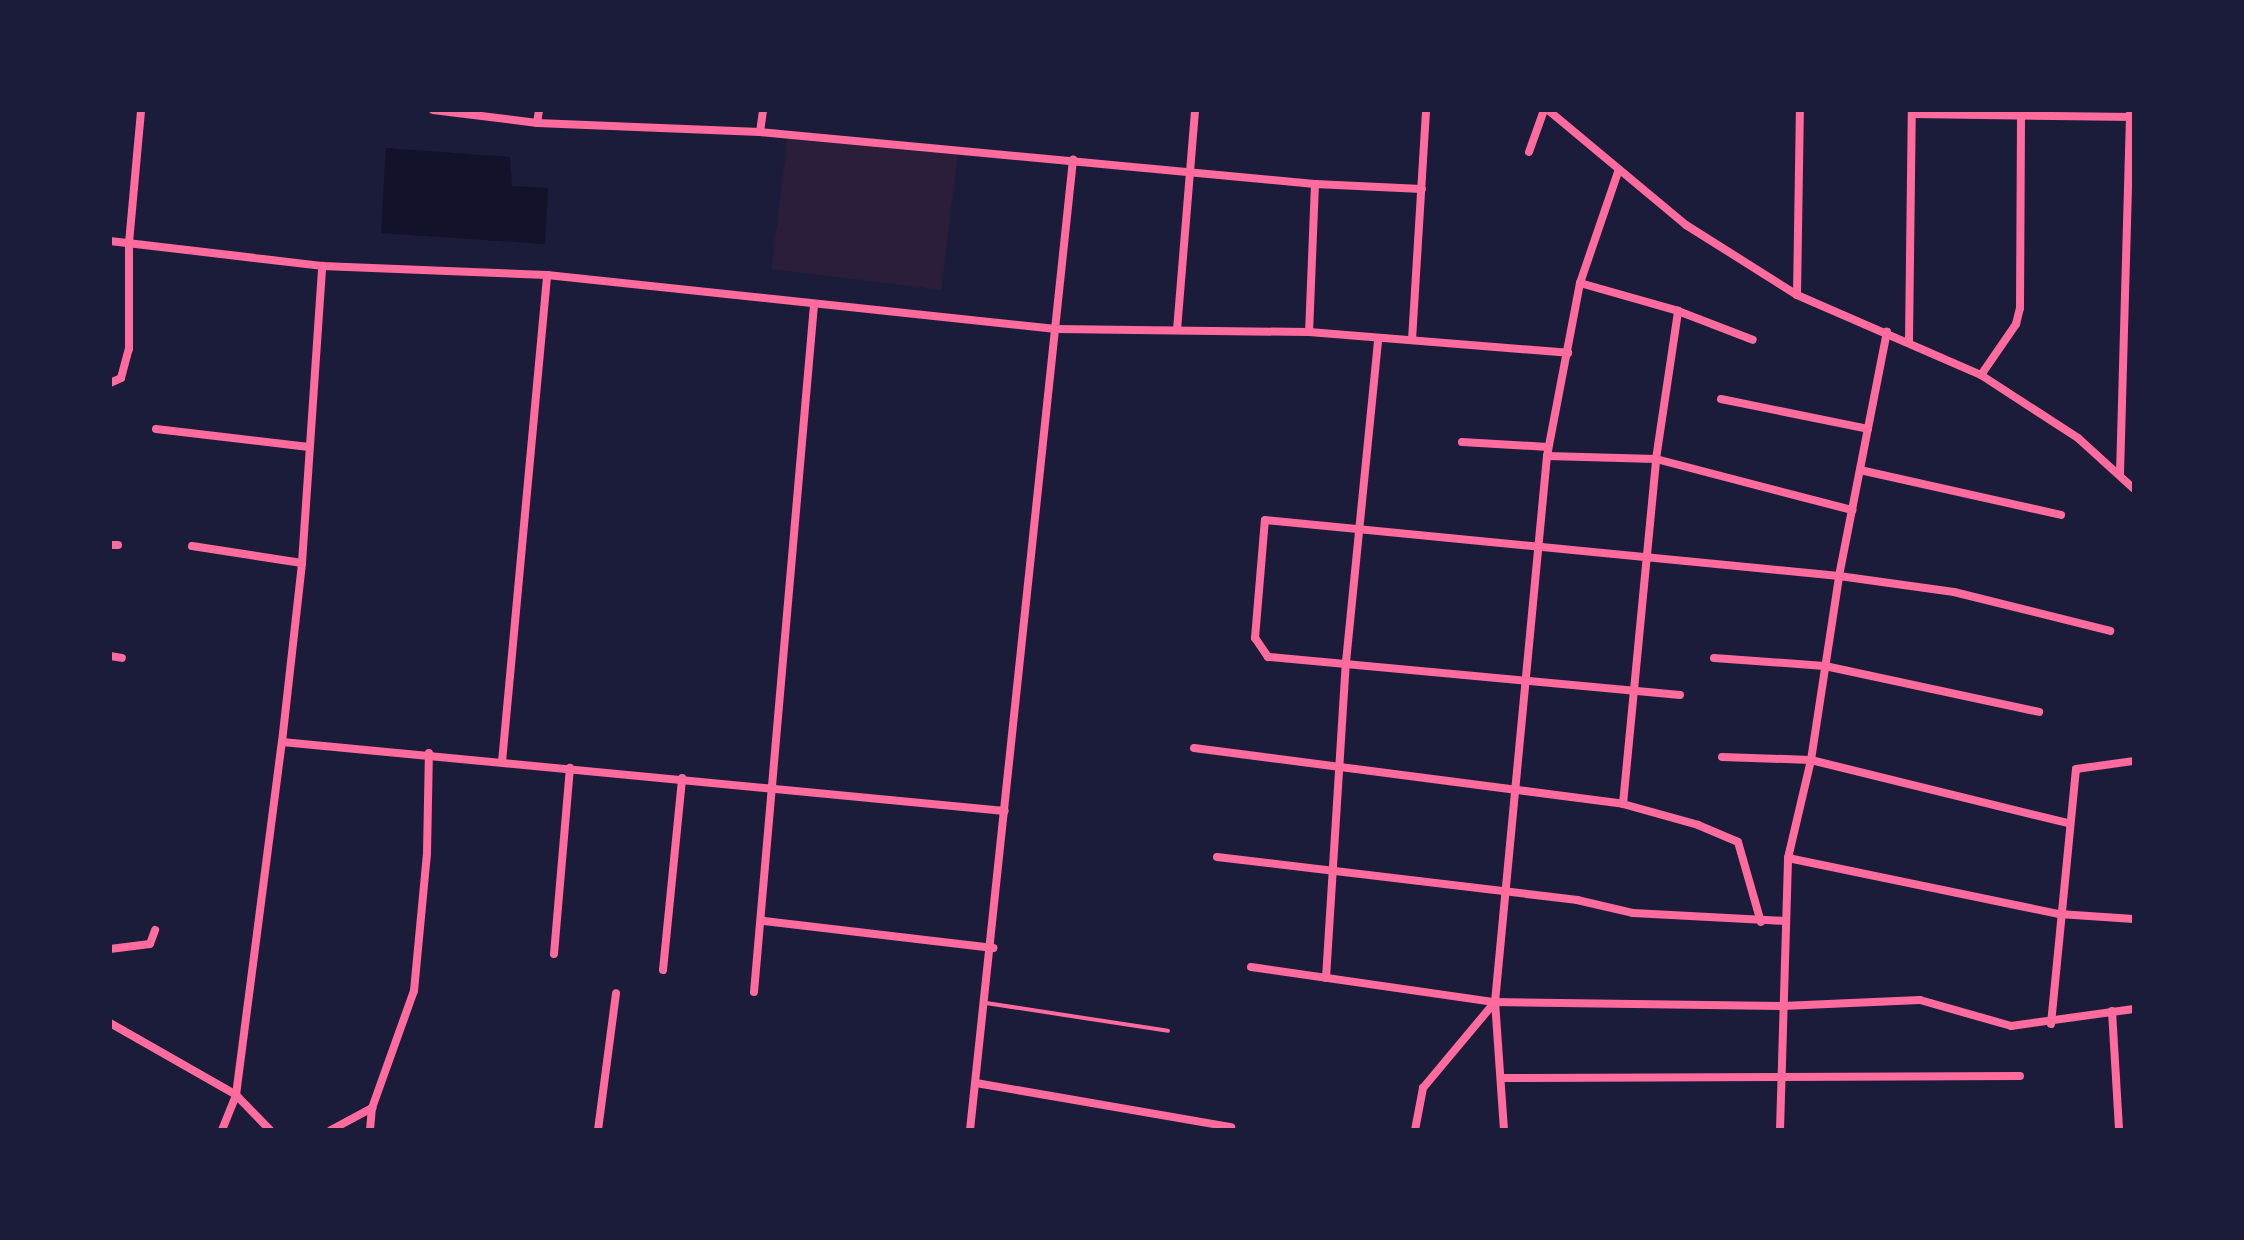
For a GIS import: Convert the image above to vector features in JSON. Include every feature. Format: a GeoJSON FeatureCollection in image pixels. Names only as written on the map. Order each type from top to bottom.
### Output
{"type":"FeatureCollection","features":[{"type":"Feature","properties":{"kind":"street"},"geometry":{"type":"LineString","coordinates":[[110,383],[121,378],[129,349],[129,243],[141,110]]}},
{"type":"Feature","properties":{"kind":"street"},"geometry":{"type":"LineString","coordinates":[[433,110],[537,123],[760,132],[1315,184],[1422,189]]}},
{"type":"Feature","properties":{"kind":"street"},"geometry":{"type":"LineString","coordinates":[[537,123],[539,110]]}},
{"type":"Feature","properties":{"kind":"street"},"geometry":{"type":"LineString","coordinates":[[760,132],[763,110]]}},
{"type":"Feature","properties":{"kind":"street"},"geometry":{"type":"LineString","coordinates":[[1177,330],[1195,110]]}},
{"type":"Feature","properties":{"kind":"street"},"geometry":{"type":"LineString","coordinates":[[1412,340],[1426,110]]}},
{"type":"Feature","properties":{"kind":"street"},"geometry":{"type":"LineString","coordinates":[[1529,152],[1546,110],[1686,225],[1797,295],[1909,340],[1981,375],[2078,438],[2134,489]]}},
{"type":"Feature","properties":{"kind":"street"},"geometry":{"type":"LineString","coordinates":[[1797,295],[1800,110]]}},
{"type":"Feature","properties":{"kind":"street"},"geometry":{"type":"LineString","coordinates":[[1909,340],[1912,112],[2132,114],[2120,474]]}},
{"type":"Feature","properties":{"kind":"street"},"geometry":{"type":"LineString","coordinates":[[1981,375],[2016,324],[2020,308],[2021,112]]}},
{"type":"Feature","properties":{"kind":"street"},"geometry":{"type":"LineString","coordinates":[[970,1130],[993,948],[1073,159]]}},
{"type":"Feature","properties":{"kind":"street"},"geometry":{"type":"LineString","coordinates":[[1504,1130],[1495,1002],[1548,451],[1580,283],[1619,169]]}},
{"type":"Feature","properties":{"kind":"street"},"geometry":{"type":"LineString","coordinates":[[1309,332],[1315,184]]}},
{"type":"Feature","properties":{"kind":"street"},"geometry":{"type":"LineString","coordinates":[[110,241],[322,266],[547,275],[1056,329],[1309,332],[1378,341],[1412,340],[1568,353]]}},
{"type":"Feature","properties":{"kind":"street"},"geometry":{"type":"LineString","coordinates":[[222,1130],[236,1095],[282,742],[302,563],[322,266]]}},
{"type":"Feature","properties":{"kind":"street"},"geometry":{"type":"LineString","coordinates":[[502,762],[547,275]]}},
{"type":"Feature","properties":{"kind":"street"},"geometry":{"type":"LineString","coordinates":[[1580,283],[1678,311],[1753,340]]}},
{"type":"Feature","properties":{"kind":"street"},"geometry":{"type":"LineString","coordinates":[[754,992],[764,921],[770,786],[814,305]]}},
{"type":"Feature","properties":{"kind":"street"},"geometry":{"type":"LineString","coordinates":[[1623,804],[1656,459],[1678,311]]}},
{"type":"Feature","properties":{"kind":"street"},"geometry":{"type":"LineString","coordinates":[[1780,1130],[1788,858],[1811,760],[1839,576],[1887,332]]}},
{"type":"Feature","properties":{"kind":"street"},"geometry":{"type":"LineString","coordinates":[[1326,978],[1330,873],[1346,662],[1378,341]]}},
{"type":"Feature","properties":{"kind":"street"},"geometry":{"type":"LineString","coordinates":[[1721,399],[1868,429]]}},
{"type":"Feature","properties":{"kind":"street"},"geometry":{"type":"LineString","coordinates":[[156,429],[309,447]]}},
{"type":"Feature","properties":{"kind":"street"},"geometry":{"type":"LineString","coordinates":[[1462,442],[1656,459],[1852,510]]}},
{"type":"Feature","properties":{"kind":"street"},"geometry":{"type":"LineString","coordinates":[[1860,470],[2061,515]]}},
{"type":"Feature","properties":{"kind":"street"},"geometry":{"type":"LineString","coordinates":[[1680,695],[1268,657],[1255,638],[1265,520],[1839,576],[1954,592],[2110,631]]}},
{"type":"Feature","properties":{"kind":"street"},"geometry":{"type":"LineString","coordinates":[[192,546],[302,563]]}},
{"type":"Feature","properties":{"kind":"street"},"geometry":{"type":"LineString","coordinates":[[110,656],[122,658]]}},
{"type":"Feature","properties":{"kind":"street"},"geometry":{"type":"LineString","coordinates":[[1714,658],[1825,666],[2039,712]]}},
{"type":"Feature","properties":{"kind":"street"},"geometry":{"type":"LineString","coordinates":[[282,742],[429,753],[1005,811]]}},
{"type":"Feature","properties":{"kind":"street"},"geometry":{"type":"LineString","coordinates":[[1194,748],[1623,804],[1734,838],[1761,922]]}},
{"type":"Feature","properties":{"kind":"street"},"geometry":{"type":"LineString","coordinates":[[370,1130],[372,1108],[414,991],[427,853],[429,753]]}},
{"type":"Feature","properties":{"kind":"street"},"geometry":{"type":"LineString","coordinates":[[1722,757],[1811,760],[2067,823]]}},
{"type":"Feature","properties":{"kind":"street"},"geometry":{"type":"LineString","coordinates":[[2051,1024],[2067,823],[2076,769],[2134,761]]}},
{"type":"Feature","properties":{"kind":"street"},"geometry":{"type":"LineString","coordinates":[[554,954],[570,768]]}},
{"type":"Feature","properties":{"kind":"street"},"geometry":{"type":"LineString","coordinates":[[663,970],[682,778]]}},
{"type":"Feature","properties":{"kind":"street"},"geometry":{"type":"LineString","coordinates":[[1217,857],[1330,873],[1505,891],[1633,913],[1785,921]]}},
{"type":"Feature","properties":{"kind":"street"},"geometry":{"type":"LineString","coordinates":[[1788,858],[2059,914],[2134,919]]}},
{"type":"Feature","properties":{"kind":"street"},"geometry":{"type":"LineString","coordinates":[[764,921],[993,948]]}},
{"type":"Feature","properties":{"kind":"street"},"geometry":{"type":"LineString","coordinates":[[110,949],[150,944],[155,930]]}},
{"type":"Feature","properties":{"kind":"street"},"geometry":{"type":"LineString","coordinates":[[1251,967],[1495,1002],[1782,1006],[1938,1001],[1982,1021],[2011,1026],[2051,1024],[2134,1009]]}},
{"type":"Feature","properties":{"kind":"street"},"geometry":{"type":"LineString","coordinates":[[598,1130],[616,993]]}},
{"type":"Feature","properties":{"kind":"street"},"geometry":{"type":"LineString","coordinates":[[1415,1130],[1423,1088],[1495,1002]]}},
{"type":"Feature","properties":{"kind":"street"},"geometry":{"type":"LineString","coordinates":[[2112,1011],[2119,1130]]}},
{"type":"Feature","properties":{"kind":"street"},"geometry":{"type":"LineString","coordinates":[[110,1023],[236,1095],[270,1130]]}},
{"type":"Feature","properties":{"kind":"street"},"geometry":{"type":"LineString","coordinates":[[1502,1078],[1782,1073],[2020,1076]]}},
{"type":"Feature","properties":{"kind":"street"},"geometry":{"type":"LineString","coordinates":[[976,1083],[1231,1127]]}},
{"type":"Feature","properties":{"kind":"street"},"geometry":{"type":"LineString","coordinates":[[331,1130],[372,1108]]}},
{"type":"Feature","properties":{"kind":"lane"},"geometry":{"type":"LineString","coordinates":[[986,1003],[1168,1031]]}},
{"type":"Feature","properties":{"kind":"shaded area"},"geometry":{"type":"Polygon","coordinates":[[[788,134],[958,155],[941,290],[771,269],[788,134]]]}},
{"type":"Feature","properties":{"kind":"shaded area"},"geometry":{"type":"Polygon","coordinates":[[[386,148],[510,157],[512,186],[548,188],[545,244],[381,233],[386,148]]]}}]}
